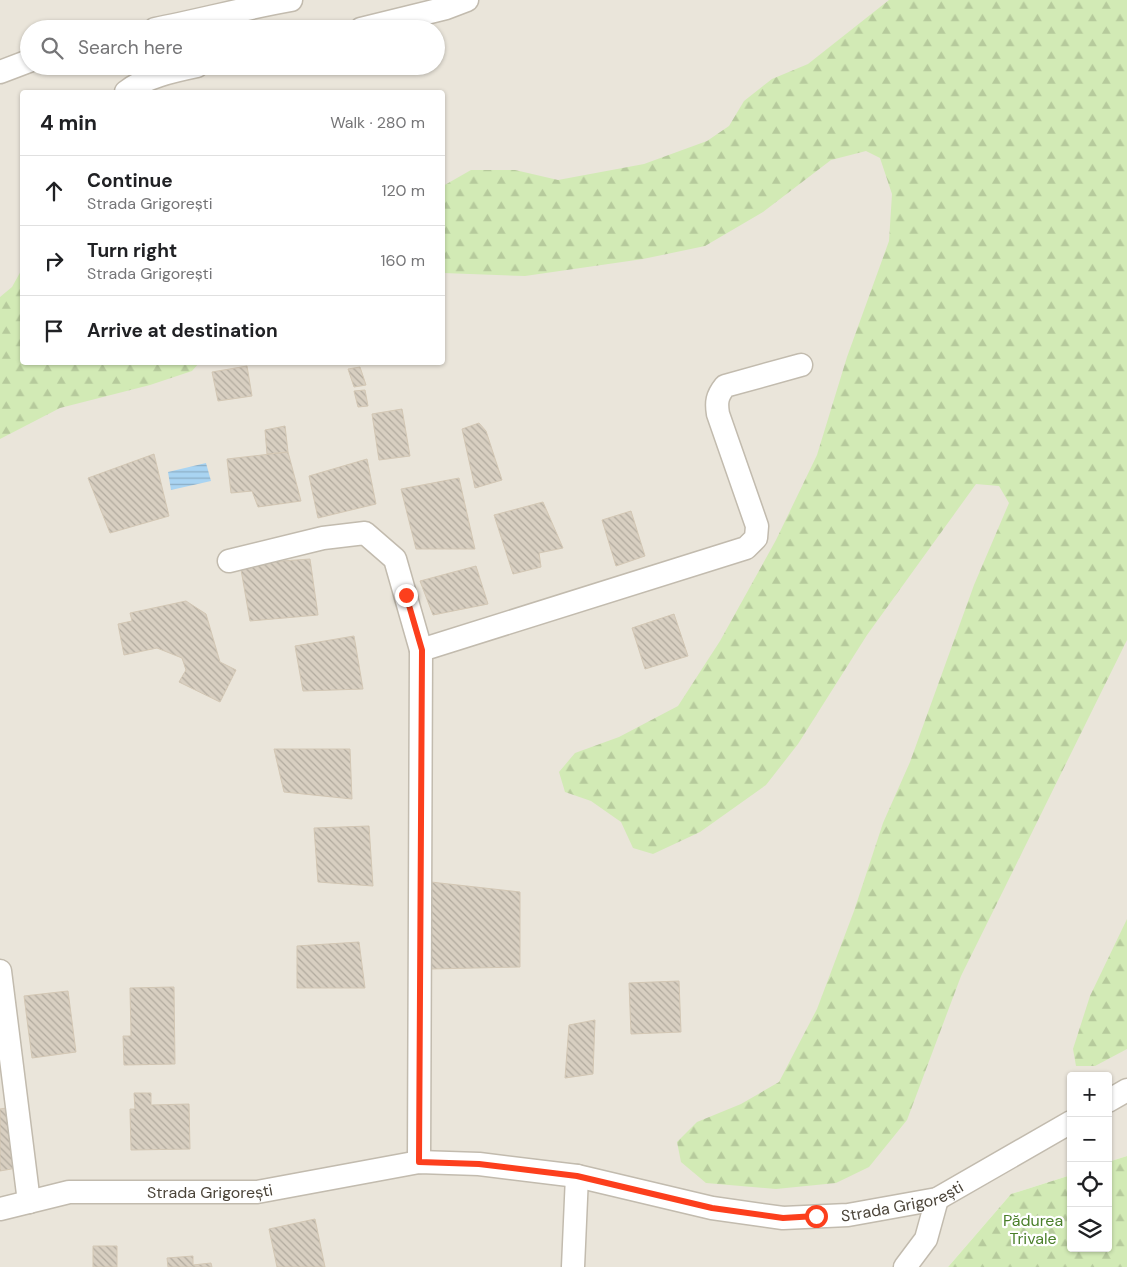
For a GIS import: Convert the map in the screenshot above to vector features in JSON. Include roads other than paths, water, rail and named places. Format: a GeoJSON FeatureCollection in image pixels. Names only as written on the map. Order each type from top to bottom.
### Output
{"type":"FeatureCollection","features":[{"type":"Feature","properties":{"kind":"street"},"geometry":{"type":"LineString","coordinates":[[195,20],[245,4],[290,0]]}},
{"type":"Feature","properties":{"kind":"street"},"geometry":{"type":"LineString","coordinates":[[397,20],[446,8],[467,0]]}},
{"type":"Feature","properties":{"kind":"street"},"geometry":{"type":"LineString","coordinates":[[0,72],[20,64]]}},
{"type":"Feature","properties":{"kind":"street"},"geometry":{"type":"LineString","coordinates":[[129,90],[135,85],[164,75]]}},
{"type":"Feature","properties":{"kind":"street"},"geometry":{"type":"LineString","coordinates":[[422,650],[746,548],[756,538],[757,526],[718,414],[716,402],[718,394],[725,386],[801,365]]}},
{"type":"Feature","properties":{"kind":"street"},"geometry":{"type":"LineString","coordinates":[[229,561],[323,538],[365,533],[396,559],[422,650],[419,1162]]}},
{"type":"Feature","properties":{"kind":"street"},"geometry":{"type":"LineString","coordinates":[[0,971],[29,1202]]}},
{"type":"Feature","properties":{"kind":"street"},"geometry":{"type":"LineString","coordinates":[[1112,1099],[1127,1090]]}},
{"type":"Feature","properties":{"kind":"street","name":"Strada Grigorești"},"geometry":{"type":"LineString","coordinates":[[0,1209],[69,1192],[257,1192],[419,1162],[479,1164],[577,1176],[712,1208],[783,1218],[848,1215],[937,1199],[1067,1124]]}},
{"type":"Feature","properties":{"kind":"street"},"geometry":{"type":"LineString","coordinates":[[573,1267],[577,1176]]}},
{"type":"Feature","properties":{"kind":"street"},"geometry":{"type":"LineString","coordinates":[[905,1267],[926,1239],[937,1199]]}},
{"type":"Feature","properties":{"kind":"water"},"geometry":{"type":"Polygon","coordinates":[[[206,463],[211,481],[171,490],[168,472],[206,463]]]}},
{"type":"Feature","properties":{"kind":"park label","name":"Pădurea Trivale"},"geometry":{"type":"Point","coordinates":[1033,1229]}}]}
